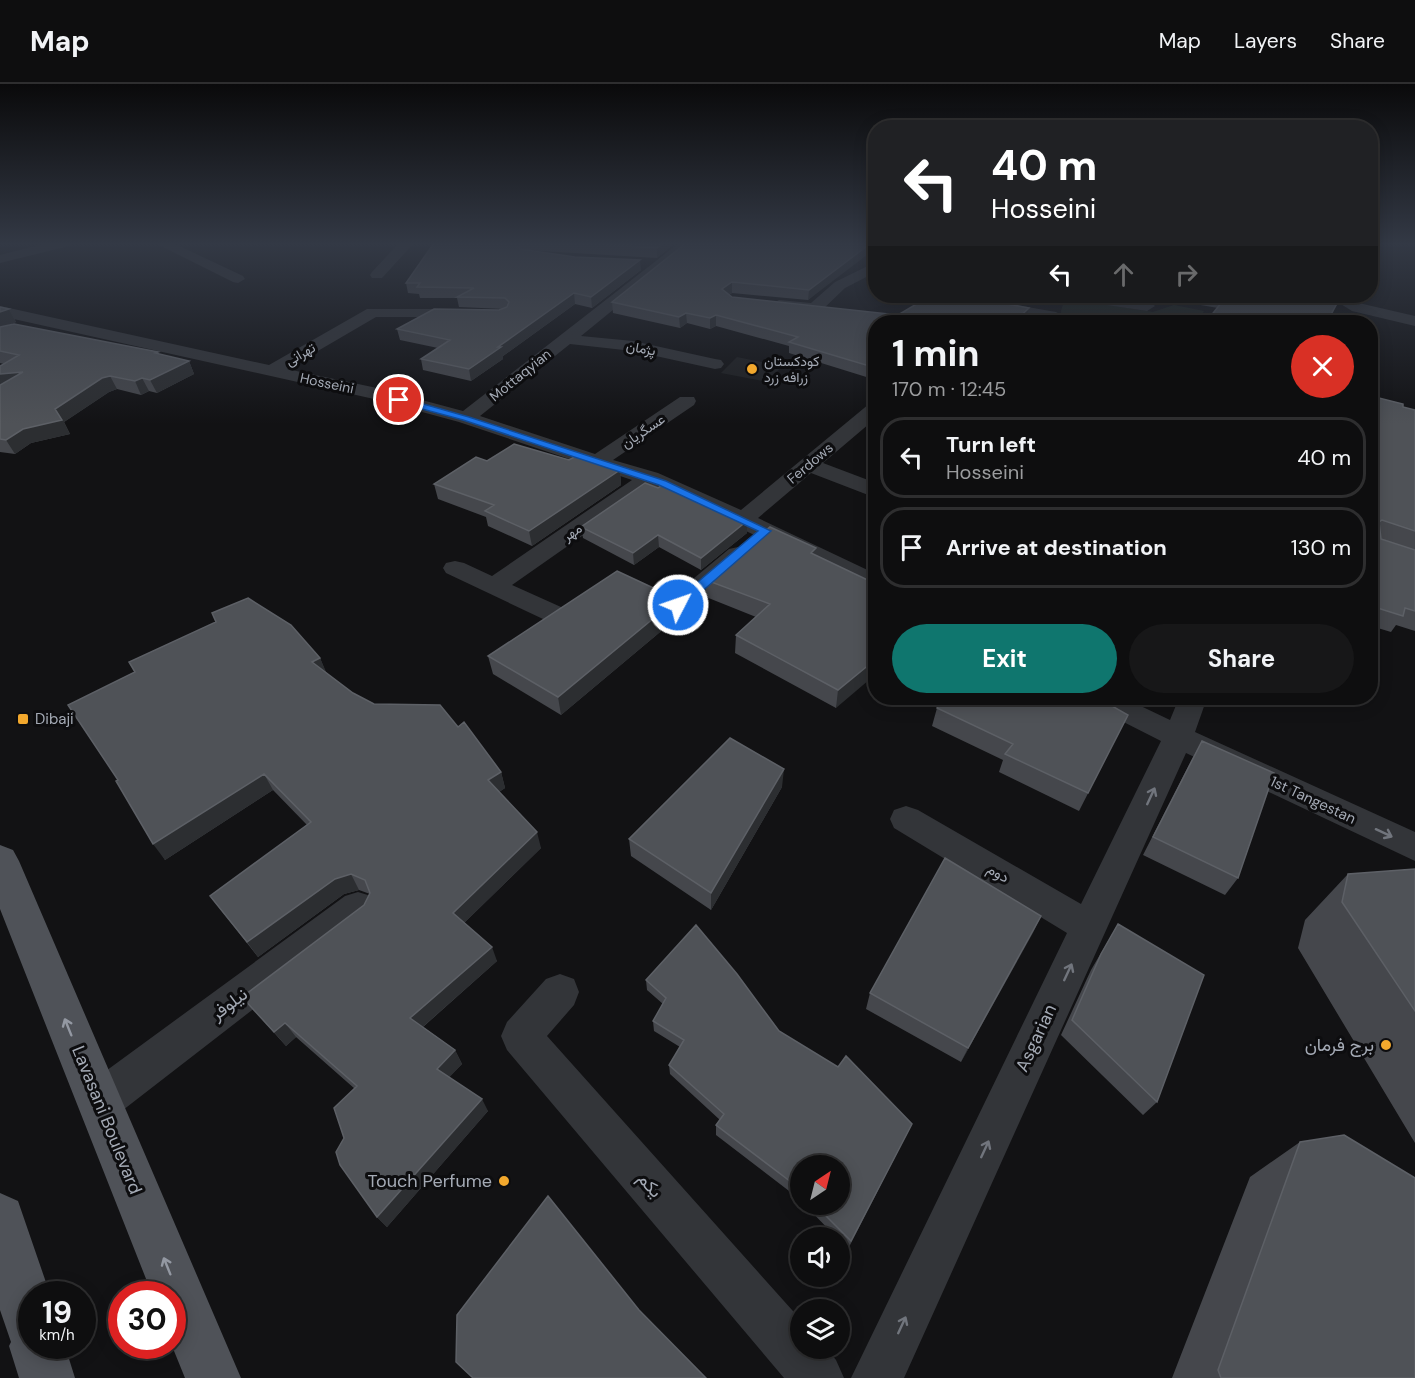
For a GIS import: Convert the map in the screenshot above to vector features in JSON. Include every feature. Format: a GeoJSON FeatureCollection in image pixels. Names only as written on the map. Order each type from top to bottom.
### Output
{"type":"FeatureCollection","features":[{"type":"Feature","properties":{"kind":"main road","name":"Lavasani Boulevard"},"geometry":{"type":"LineString","coordinates":[[0,861],[213,1378]]}},
{"type":"Feature","properties":{"kind":"main road"},"geometry":{"type":"LineString","coordinates":[[0,1220],[18,1281]]}},
{"type":"Feature","properties":{"kind":"main road"},"geometry":{"type":"LineString","coordinates":[[41,1359],[47,1378]]}},
{"type":"Feature","properties":{"kind":"street","name":"Mottaqyian"},"geometry":{"type":"LineString","coordinates":[[466,418],[611,303]]}},
{"type":"Feature","properties":{"kind":"street"},"geometry":{"type":"LineString","coordinates":[[768,304],[815,308],[820,303]]}},
{"type":"Feature","properties":{"kind":"street"},"geometry":{"type":"LineString","coordinates":[[975,303],[1030,315]]}},
{"type":"Feature","properties":{"kind":"street"},"geometry":{"type":"LineString","coordinates":[[1129,303],[1147,306]]}},
{"type":"Feature","properties":{"kind":"street"},"geometry":{"type":"LineString","coordinates":[[1343,303],[1355,315]]}},
{"type":"Feature","properties":{"kind":"street","name":"Hosseini"},"geometry":{"type":"LineString","coordinates":[[0,311],[377,393],[466,418],[650,478],[743,519],[868,580]]}},
{"type":"Feature","properties":{"kind":"street","name":"تهرانی"},"geometry":{"type":"LineString","coordinates":[[271,371],[373,312],[489,314]]}},
{"type":"Feature","properties":{"kind":"street"},"geometry":{"type":"LineString","coordinates":[[1378,317],[1415,321]]}},
{"type":"Feature","properties":{"kind":"street"},"geometry":{"type":"LineString","coordinates":[[11,332],[43,322]]}},
{"type":"Feature","properties":{"kind":"street","name":"پژمان"},"geometry":{"type":"LineString","coordinates":[[566,339],[633,346],[715,364]]}},
{"type":"Feature","properties":{"kind":"street","name":"عسگریان"},"geometry":{"type":"LineString","coordinates":[[598,461],[687,401]]}},
{"type":"Feature","properties":{"kind":"street","name":"Ferdows"},"geometry":{"type":"LineString","coordinates":[[743,519],[868,415]]}},
{"type":"Feature","properties":{"kind":"street"},"geometry":{"type":"LineString","coordinates":[[808,465],[868,488]]}},
{"type":"Feature","properties":{"kind":"street","name":"مهر"},"geometry":{"type":"LineString","coordinates":[[494,586],[650,478]]}},
{"type":"Feature","properties":{"kind":"street"},"geometry":{"type":"LineString","coordinates":[[678,605],[766,531]]}},
{"type":"Feature","properties":{"kind":"street"},"geometry":{"type":"LineString","coordinates":[[455,568],[552,613]]}},
{"type":"Feature","properties":{"kind":"street"},"geometry":{"type":"LineString","coordinates":[[1114,705],[1178,737]]}},
{"type":"Feature","properties":{"kind":"street","name":"Asgarian"},"geometry":{"type":"LineString","coordinates":[[877,1378],[1178,737],[1190,705]]}},
{"type":"Feature","properties":{"kind":"street","name":"1st Tangestan"},"geometry":{"type":"LineString","coordinates":[[1178,737],[1415,847]]}},
{"type":"Feature","properties":{"kind":"street","name":"دوم"},"geometry":{"type":"LineString","coordinates":[[906,819],[1089,927]]}},
{"type":"Feature","properties":{"kind":"street","name":"نیلوفر"},"geometry":{"type":"LineString","coordinates":[[99,1102],[358,907]]}},
{"type":"Feature","properties":{"kind":"street","name":"یکم"},"geometry":{"type":"LineString","coordinates":[[560,992],[521,1036],[818,1378]]}},
{"type":"Feature","properties":{"kind":"shaded area"},"geometry":{"type":"Polygon","coordinates":[[[1063,303],[1099,303],[1153,312],[1174,305],[1204,311],[1201,315],[1061,315],[1063,303]]]}},
{"type":"Feature","properties":{"kind":"shaded area","name":"کودکستان زرافه زرد"},"geometry":{"type":"Polygon","coordinates":[[[737,357],[782,366],[768,382],[721,373],[737,357]]]}},
{"type":"Feature","properties":{"kind":"building"},"geometry":{"type":"Polygon","coordinates":[[[508,303],[559,303],[469,369],[421,359],[450,340],[397,329],[434,309],[499,310],[507,307],[508,303]]]}},
{"type":"Feature","properties":{"kind":"building"},"geometry":{"type":"Polygon","coordinates":[[[618,303],[791,303],[898,315],[868,315],[868,366],[789,342],[798,337],[716,315],[710,318],[686,313],[679,317],[618,303]]]}},
{"type":"Feature","properties":{"kind":"building"},"geometry":{"type":"Polygon","coordinates":[[[918,303],[1004,303],[1029,308],[1022,315],[898,315],[918,303]]]}},
{"type":"Feature","properties":{"kind":"building"},"geometry":{"type":"Polygon","coordinates":[[[1221,303],[1337,303],[1331,315],[1212,315],[1221,303]]]}},
{"type":"Feature","properties":{"kind":"building"},"geometry":{"type":"Polygon","coordinates":[[[14,324],[158,352],[155,353],[189,361],[150,380],[142,378],[135,381],[110,376],[102,378],[55,409],[62,420],[23,429],[6,440],[0,439],[0,385],[23,372],[0,374],[0,366],[19,355],[0,351],[0,327],[14,324]]]}},
{"type":"Feature","properties":{"kind":"building"},"geometry":{"type":"Polygon","coordinates":[[[1378,398],[1403,404],[1403,407],[1415,410],[1415,531],[1382,520],[1379,522],[1381,539],[1415,550],[1415,611],[1405,608],[1403,616],[1378,608],[1378,398]]]}},
{"type":"Feature","properties":{"kind":"building"},"geometry":{"type":"Polygon","coordinates":[[[514,444],[569,460],[580,454],[620,470],[529,531],[485,511],[494,505],[434,484],[476,457],[487,461],[514,444]]]}},
{"type":"Feature","properties":{"kind":"building"},"geometry":{"type":"Polygon","coordinates":[[[645,483],[658,488],[664,484],[711,508],[714,506],[747,521],[701,558],[658,535],[633,553],[581,527],[645,483]]]}},
{"type":"Feature","properties":{"kind":"building"},"geometry":{"type":"Polygon","coordinates":[[[770,527],[816,548],[811,553],[868,580],[868,666],[838,690],[736,635],[770,604],[706,580],[770,527]]]}},
{"type":"Feature","properties":{"kind":"building"},"geometry":{"type":"Polygon","coordinates":[[[617,571],[677,599],[558,697],[488,656],[617,571]]]}},
{"type":"Feature","properties":{"kind":"building"},"geometry":{"type":"Polygon","coordinates":[[[248,598],[291,625],[320,658],[312,662],[353,693],[374,704],[440,705],[458,727],[464,722],[501,772],[488,780],[537,832],[453,913],[492,947],[410,1018],[455,1050],[437,1069],[482,1099],[377,1217],[340,1165],[336,1152],[344,1138],[334,1108],[357,1086],[285,1023],[274,1032],[242,997],[364,905],[370,893],[365,880],[351,874],[335,879],[247,942],[210,896],[311,822],[264,774],[153,844],[116,781],[118,780],[68,705],[135,672],[129,662],[216,622],[212,613],[248,598]]]}},
{"type":"Feature","properties":{"kind":"building"},"geometry":{"type":"Polygon","coordinates":[[[939,705],[1110,705],[1128,715],[1088,793],[1005,754],[1013,744],[937,708],[939,705]]]}},
{"type":"Feature","properties":{"kind":"building"},"geometry":{"type":"Polygon","coordinates":[[[730,738],[784,769],[711,893],[629,839],[730,738]]]}},
{"type":"Feature","properties":{"kind":"building"},"geometry":{"type":"Polygon","coordinates":[[[1202,741],[1274,773],[1238,878],[1153,837],[1202,741]]]}},
{"type":"Feature","properties":{"kind":"building"},"geometry":{"type":"Polygon","coordinates":[[[945,858],[1041,916],[968,1048],[870,993],[945,858]]]}},
{"type":"Feature","properties":{"kind":"building"},"geometry":{"type":"Polygon","coordinates":[[[1415,869],[1415,1011],[1342,902],[1348,874],[1415,869]]]}},
{"type":"Feature","properties":{"kind":"building"},"geometry":{"type":"Polygon","coordinates":[[[1118,924],[1204,975],[1157,1102],[1072,1020],[1101,954],[1118,924]]]}},
{"type":"Feature","properties":{"kind":"building"},"geometry":{"type":"Polygon","coordinates":[[[696,925],[737,974],[779,1031],[838,1067],[846,1056],[912,1124],[851,1241],[850,1227],[837,1227],[825,1215],[850,1215],[850,1155],[790,1155],[790,1181],[716,1125],[724,1114],[669,1065],[684,1040],[653,1021],[666,998],[646,980],[696,925]]]}},
{"type":"Feature","properties":{"kind":"building"},"geometry":{"type":"Polygon","coordinates":[[[1344,1135],[1415,1178],[1415,1378],[1221,1378],[1218,1370],[1300,1142],[1344,1135]]]}},
{"type":"Feature","properties":{"kind":"building"},"geometry":{"type":"Polygon","coordinates":[[[548,1196],[639,1310],[706,1378],[473,1378],[456,1362],[457,1315],[548,1196]]]}},
{"type":"Feature","properties":{"kind":"place","name":"کودکستان زرافه زرد"},"geometry":{"type":"Point","coordinates":[752,369]}},
{"type":"Feature","properties":{"kind":"place","name":"Dibaji"},"geometry":{"type":"Point","coordinates":[23,719]}},
{"type":"Feature","properties":{"kind":"place","name":"برج فرمان"},"geometry":{"type":"Point","coordinates":[1386,1045]}},
{"type":"Feature","properties":{"kind":"place","name":"Touch Perfume"},"geometry":{"type":"Point","coordinates":[504,1181]}},
{"type":"Feature","properties":{"kind":"route"},"geometry":{"type":"LineString","coordinates":[[399,400],[466,418],[662,483],[766,531],[678,605]]}}]}
